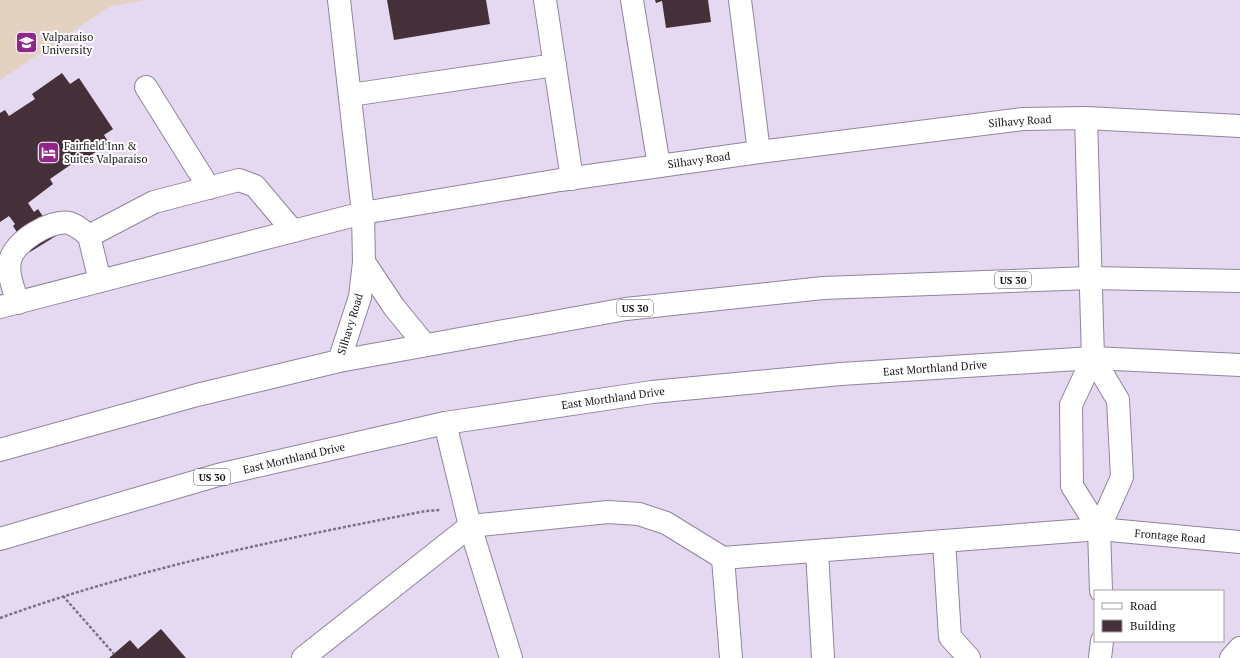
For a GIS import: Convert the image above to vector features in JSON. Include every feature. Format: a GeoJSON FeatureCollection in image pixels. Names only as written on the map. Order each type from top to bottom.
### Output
{"type":"FeatureCollection","features":[{"type":"Feature","properties":{"kind":"main road"},"geometry":{"type":"LineString","coordinates":[[100,281],[89,236],[79,227],[68,223],[57,223],[28,237],[17,247],[10,259],[9,305],[363,213],[339,0]]}},
{"type":"Feature","properties":{"kind":"main road"},"geometry":{"type":"LineString","coordinates":[[545,0],[572,178]]}},
{"type":"Feature","properties":{"kind":"main road"},"geometry":{"type":"LineString","coordinates":[[632,0],[659,166]]}},
{"type":"Feature","properties":{"kind":"main road"},"geometry":{"type":"LineString","coordinates":[[637,31],[645,5],[644,0]]}},
{"type":"Feature","properties":{"kind":"main road"},"geometry":{"type":"LineString","coordinates":[[740,0],[759,152]]}},
{"type":"Feature","properties":{"kind":"main road"},"geometry":{"type":"LineString","coordinates":[[350,95],[555,65]]}},
{"type":"Feature","properties":{"kind":"main road"},"geometry":{"type":"LineString","coordinates":[[146,86],[209,188]]}},
{"type":"Feature","properties":{"kind":"main road"},"geometry":{"type":"LineString","coordinates":[[1086,118],[1093,358],[1071,405],[1072,486],[1099,529]]}},
{"type":"Feature","properties":{"kind":"main road","name":"Silhavy Road"},"geometry":{"type":"LineString","coordinates":[[339,361],[360,297],[364,262],[363,213],[572,178],[759,152],[1023,119],[1086,118],[1240,126]]}},
{"type":"Feature","properties":{"kind":"main road"},"geometry":{"type":"LineString","coordinates":[[89,236],[154,202],[239,180],[256,186],[293,231]]}},
{"type":"Feature","properties":{"kind":"main road"},"geometry":{"type":"LineString","coordinates":[[364,262],[394,307],[425,345]]}},
{"type":"Feature","properties":{"kind":"main road","name":"US 30"},"geometry":{"type":"LineString","coordinates":[[0,450],[197,395],[339,361],[626,309],[824,288],[1091,278],[1240,281]]}},
{"type":"Feature","properties":{"kind":"main road"},"geometry":{"type":"LineString","coordinates":[[1093,358],[1118,400],[1122,477],[1099,529],[1101,590]]}},
{"type":"Feature","properties":{"kind":"main road","name":"East Morthland Drive"},"geometry":{"type":"LineString","coordinates":[[0,539],[218,475],[445,423],[665,391],[841,374],[1093,358],[1240,365]]}},
{"type":"Feature","properties":{"kind":"main road"},"geometry":{"type":"LineString","coordinates":[[445,423],[468,517],[511,658]]}},
{"type":"Feature","properties":{"kind":"main road"},"geometry":{"type":"LineString","coordinates":[[303,658],[468,517],[608,512],[640,514],[666,523],[723,558],[731,658]]}},
{"type":"Feature","properties":{"kind":"main road","name":"Frontage Road"},"geometry":{"type":"LineString","coordinates":[[723,558],[1099,529],[1240,542]]}},
{"type":"Feature","properties":{"kind":"main road"},"geometry":{"type":"LineString","coordinates":[[944,541],[950,637],[969,658]]}},
{"type":"Feature","properties":{"kind":"main road"},"geometry":{"type":"LineString","coordinates":[[817,550],[823,651]]}},
{"type":"Feature","properties":{"kind":"main road"},"geometry":{"type":"LineString","coordinates":[[1100,658],[1102,642]]}},
{"type":"Feature","properties":{"kind":"main road"},"geometry":{"type":"LineString","coordinates":[[1231,658],[1240,648]]}},
{"type":"Feature","properties":{"kind":"path"},"geometry":{"type":"LineString","coordinates":[[0,618],[46,601],[168,567],[297,536],[426,511],[468,517]]}},
{"type":"Feature","properties":{"kind":"path"},"geometry":{"type":"LineString","coordinates":[[63,596],[114,654]]}},
{"type":"Feature","properties":{"kind":"shaded area","name":"Valparaiso University"},"geometry":{"type":"Polygon","coordinates":[[[0,0],[144,0],[109,7],[0,80],[0,0]]]}},
{"type":"Feature","properties":{"kind":"building"},"geometry":{"type":"Polygon","coordinates":[[[387,0],[486,0],[490,24],[394,40],[387,0]]]}},
{"type":"Feature","properties":{"kind":"building"},"geometry":{"type":"Polygon","coordinates":[[[655,0],[708,0],[711,22],[666,28],[662,1],[656,3],[655,0]]]}},
{"type":"Feature","properties":{"kind":"building","name":"Fairfield Inn & Suites Valparaiso"},"geometry":{"type":"Polygon","coordinates":[[[62,73],[70,84],[79,78],[113,129],[104,135],[109,143],[78,164],[76,161],[50,179],[53,184],[28,203],[34,212],[38,209],[56,236],[30,252],[13,226],[15,224],[9,216],[0,222],[0,113],[5,110],[9,116],[35,99],[32,94],[62,73]]]}},
{"type":"Feature","properties":{"kind":"building"},"geometry":{"type":"Polygon","coordinates":[[[161,629],[186,658],[109,658],[130,640],[138,649],[161,629]]]}},
{"type":"Feature","properties":{"kind":"place","name":"Valparaiso University"},"geometry":{"type":"Point","coordinates":[27,43]}},
{"type":"Feature","properties":{"kind":"place","name":"Fairfield Inn & Suites Valparaiso"},"geometry":{"type":"Point","coordinates":[48,152]}}]}
